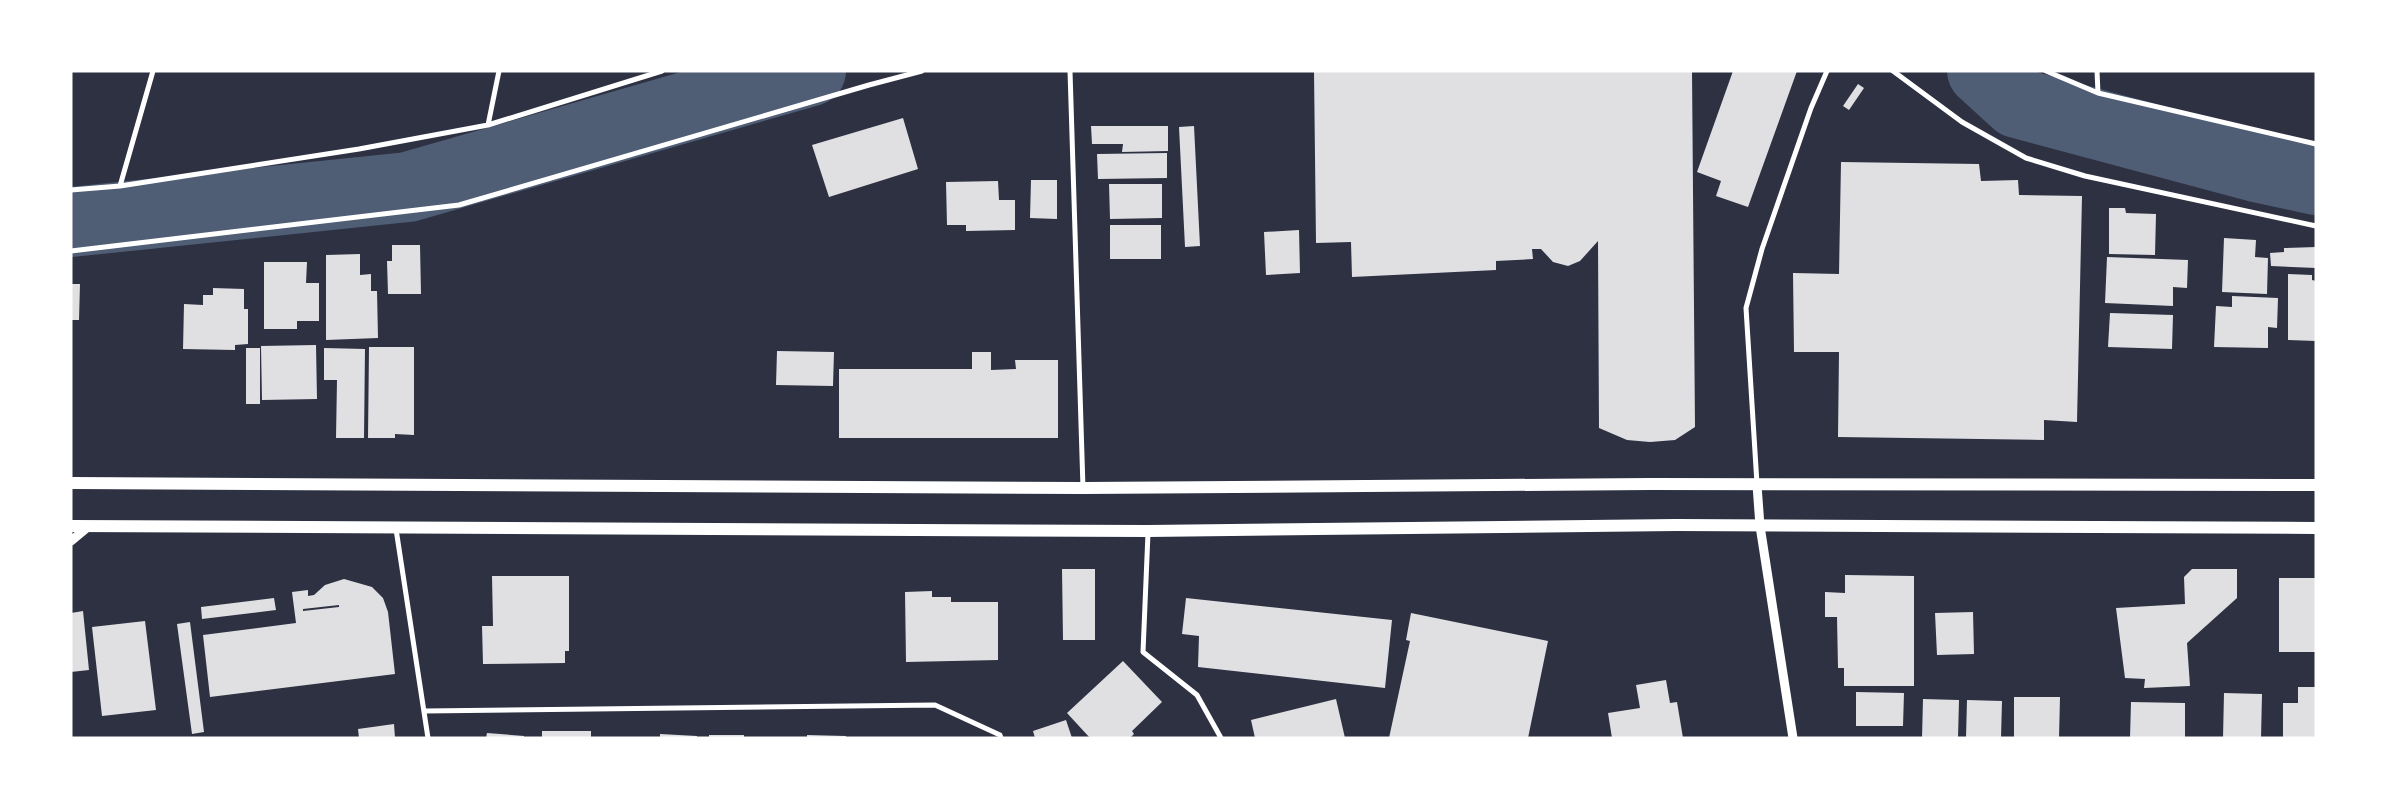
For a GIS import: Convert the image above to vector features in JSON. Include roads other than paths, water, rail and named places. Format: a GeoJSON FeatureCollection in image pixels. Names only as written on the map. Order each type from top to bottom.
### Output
{"type":"FeatureCollection","features":[{"type":"Feature","properties":{"kind":"main road"},"geometry":{"type":"LineString","coordinates":[[71,483],[1083,488],[2316,485]]}},
{"type":"Feature","properties":{"kind":"main road"},"geometry":{"type":"LineString","coordinates":[[71,526],[1148,531],[1676,525],[2316,528]]}},
{"type":"Feature","properties":{"kind":"street"},"geometry":{"type":"LineString","coordinates":[[120,186],[153,71]]}},
{"type":"Feature","properties":{"kind":"street"},"geometry":{"type":"LineString","coordinates":[[488,125],[499,71]]}},
{"type":"Feature","properties":{"kind":"street"},"geometry":{"type":"LineString","coordinates":[[71,190],[120,186],[359,150],[488,125],[662,71]]}},
{"type":"Feature","properties":{"kind":"street"},"geometry":{"type":"LineString","coordinates":[[71,252],[459,205],[859,87],[922,71]]}},
{"type":"Feature","properties":{"kind":"street"},"geometry":{"type":"LineString","coordinates":[[1070,71],[1083,488]]}},
{"type":"Feature","properties":{"kind":"street"},"geometry":{"type":"LineString","coordinates":[[1793,738],[1760,526],[1746,308],[1765,240],[1811,108],[1827,71]]}},
{"type":"Feature","properties":{"kind":"street"},"geometry":{"type":"LineString","coordinates":[[1893,71],[1962,122],[2026,158],[2085,176],[2316,226]]}},
{"type":"Feature","properties":{"kind":"street"},"geometry":{"type":"LineString","coordinates":[[2046,71],[2098,93],[2316,144]]}},
{"type":"Feature","properties":{"kind":"street"},"geometry":{"type":"LineString","coordinates":[[2097,71],[2098,93]]}},
{"type":"Feature","properties":{"kind":"street"},"geometry":{"type":"LineString","coordinates":[[71,541],[90,526]]}},
{"type":"Feature","properties":{"kind":"street"},"geometry":{"type":"LineString","coordinates":[[396,529],[428,738]]}},
{"type":"Feature","properties":{"kind":"street"},"geometry":{"type":"LineString","coordinates":[[1148,531],[1143,652],[1197,695],[1220,738]]}},
{"type":"Feature","properties":{"kind":"street"},"geometry":{"type":"LineString","coordinates":[[425,712],[935,705],[1001,738]]}},
{"type":"Feature","properties":{"kind":"waterway"},"geometry":{"type":"LineString","coordinates":[[71,222],[408,187],[811,71]]}},
{"type":"Feature","properties":{"kind":"waterway"},"geometry":{"type":"LineString","coordinates":[[1982,71],[2017,103],[2256,167],[2316,180]]}}]}
